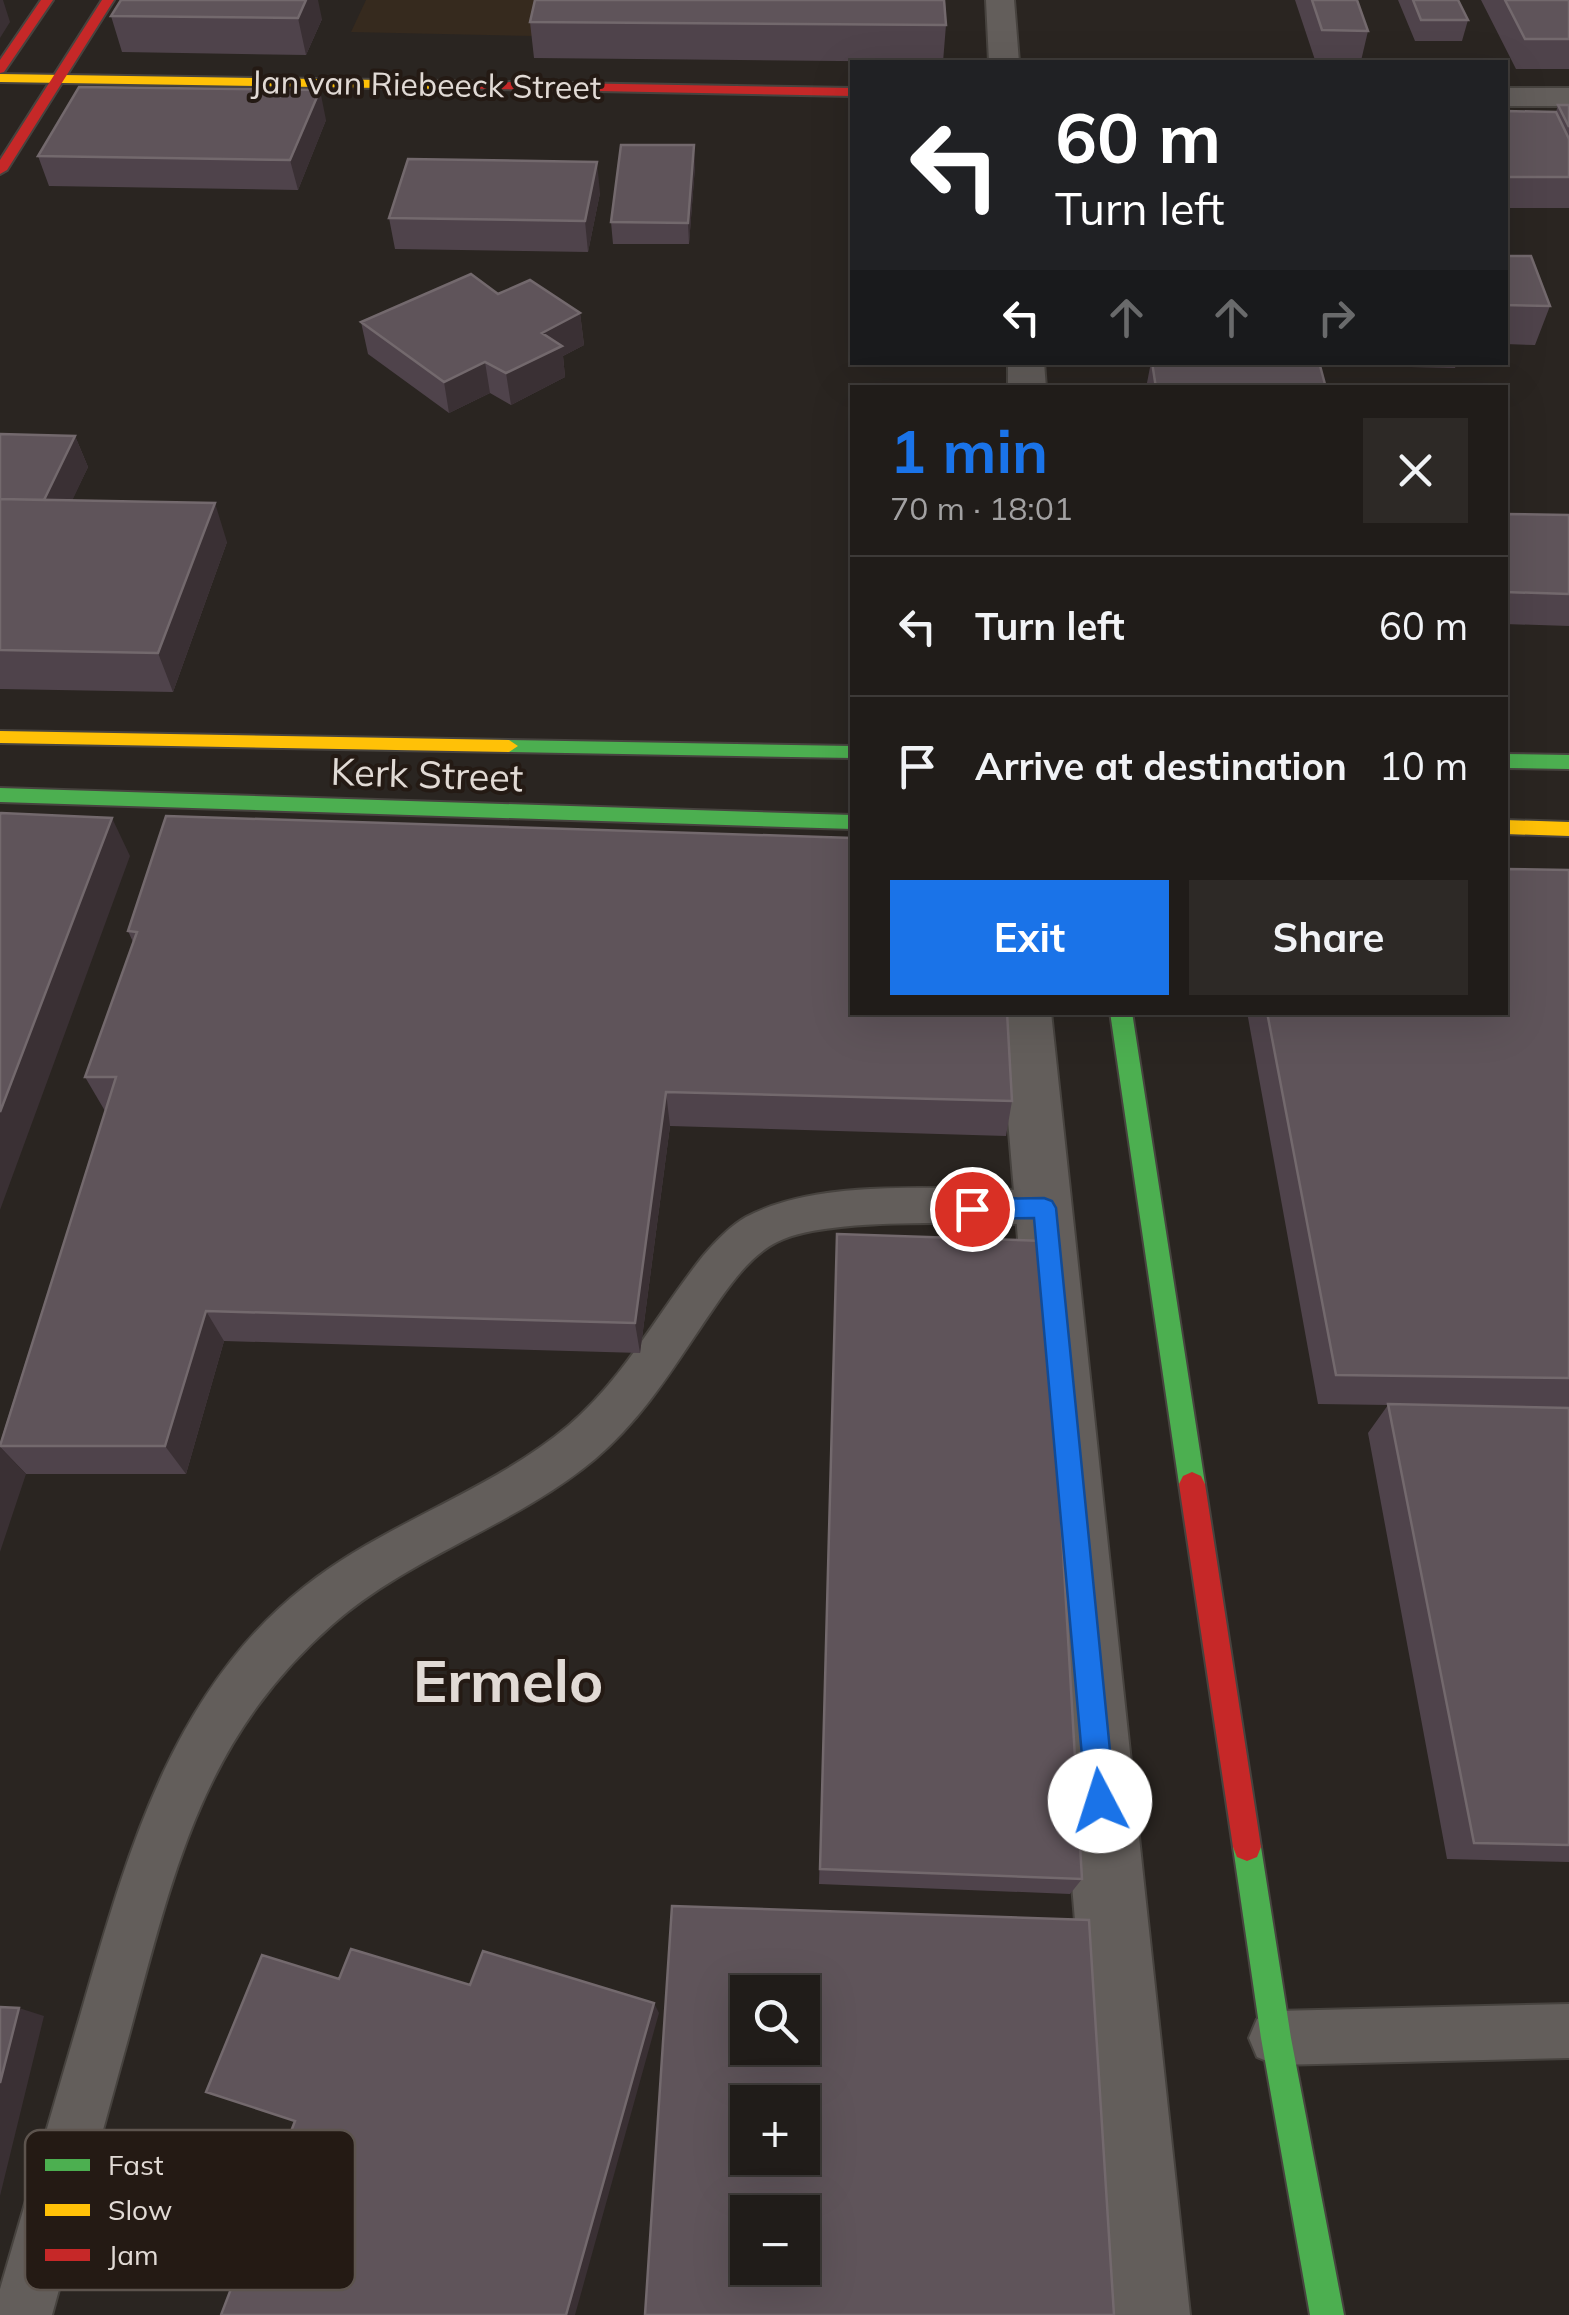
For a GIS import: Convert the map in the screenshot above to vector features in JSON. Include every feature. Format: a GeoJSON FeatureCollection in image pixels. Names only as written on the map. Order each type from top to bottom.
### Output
{"type":"FeatureCollection","features":[{"type":"Feature","properties":{"kind":"main road"},"geometry":{"type":"LineString","coordinates":[[0,69],[47,0]]}},
{"type":"Feature","properties":{"kind":"main road"},"geometry":{"type":"LineString","coordinates":[[0,170],[108,0]]}},
{"type":"Feature","properties":{"kind":"main road","name":"Jan van Riebeeck Street"},"geometry":{"type":"LineString","coordinates":[[0,78],[850,92]]}},
{"type":"Feature","properties":{"kind":"main road","name":"Kerk Street"},"geometry":{"type":"LineString","coordinates":[[0,737],[850,752]]}},
{"type":"Feature","properties":{"kind":"main road"},"geometry":{"type":"LineString","coordinates":[[1508,762],[1569,762]]}},
{"type":"Feature","properties":{"kind":"main road","name":"Kerk Street"},"geometry":{"type":"LineString","coordinates":[[0,795],[850,822]]}},
{"type":"Feature","properties":{"kind":"main road"},"geometry":{"type":"LineString","coordinates":[[1508,828],[1569,829]]}},
{"type":"Feature","properties":{"kind":"main road"},"geometry":{"type":"LineString","coordinates":[[1121,1015],[1276,2038],[1327,2315]]}},
{"type":"Feature","properties":{"kind":"street"},"geometry":{"type":"LineString","coordinates":[[1000,0],[1004,60]]}},
{"type":"Feature","properties":{"kind":"street"},"geometry":{"type":"LineString","coordinates":[[1508,97],[1569,97]]}},
{"type":"Feature","properties":{"kind":"street"},"geometry":{"type":"LineString","coordinates":[[1025,1015],[1149,2315]]}},
{"type":"Feature","properties":{"kind":"lane"},"geometry":{"type":"LineString","coordinates":[[74,2130],[151,1860],[179,1786],[239,1682],[298,1621],[362,1572],[510,1494],[577,1444],[626,1400],[734,1250],[761,1230],[788,1218],[828,1212],[1044,1208]]}},
{"type":"Feature","properties":{"kind":"lane"},"geometry":{"type":"LineString","coordinates":[[1276,2038],[1569,2031]]}},
{"type":"Feature","properties":{"kind":"lane"},"geometry":{"type":"LineString","coordinates":[[22,2315],[29,2290]]}},
{"type":"Feature","properties":{"kind":"shaded area"},"geometry":{"type":"Polygon","coordinates":[[[366,0],[546,0],[534,36],[351,32],[366,0]]]}},
{"type":"Feature","properties":{"kind":"building"},"geometry":{"type":"Polygon","coordinates":[[[121,0],[306,0],[298,18],[111,16],[121,0]]]}},
{"type":"Feature","properties":{"kind":"building"},"geometry":{"type":"Polygon","coordinates":[[[535,0],[944,0],[946,25],[530,22],[535,0]]]}},
{"type":"Feature","properties":{"kind":"building"},"geometry":{"type":"Polygon","coordinates":[[[1312,0],[1357,0],[1368,31],[1322,30],[1312,0]]]}},
{"type":"Feature","properties":{"kind":"building"},"geometry":{"type":"Polygon","coordinates":[[[1413,0],[1458,0],[1468,20],[1421,20],[1413,0]]]}},
{"type":"Feature","properties":{"kind":"building"},"geometry":{"type":"Polygon","coordinates":[[[1505,0],[1569,0],[1569,39],[1525,39],[1505,0]]]}},
{"type":"Feature","properties":{"kind":"building"},"geometry":{"type":"Polygon","coordinates":[[[79,87],[320,90],[290,160],[38,156],[79,87]]]}},
{"type":"Feature","properties":{"kind":"building"},"geometry":{"type":"Polygon","coordinates":[[[1558,105],[1569,105],[1569,127],[1558,105]]]}},
{"type":"Feature","properties":{"kind":"building"},"geometry":{"type":"Polygon","coordinates":[[[1508,111],[1556,112],[1569,139],[1569,177],[1508,177],[1508,111]]]}},
{"type":"Feature","properties":{"kind":"building"},"geometry":{"type":"Polygon","coordinates":[[[621,145],[694,145],[688,223],[611,222],[621,145]]]}},
{"type":"Feature","properties":{"kind":"building"},"geometry":{"type":"Polygon","coordinates":[[[408,159],[597,162],[585,221],[389,218],[408,159]]]}},
{"type":"Feature","properties":{"kind":"building"},"geometry":{"type":"Polygon","coordinates":[[[1508,256],[1531,256],[1550,306],[1508,305],[1508,256]]]}},
{"type":"Feature","properties":{"kind":"building"},"geometry":{"type":"Polygon","coordinates":[[[471,274],[498,294],[530,280],[580,313],[542,333],[562,346],[506,373],[485,362],[444,382],[361,322],[471,274]]]}},
{"type":"Feature","properties":{"kind":"building"},"geometry":{"type":"Polygon","coordinates":[[[1152,365],[1320,365],[1325,385],[1156,385],[1152,365]]]}},
{"type":"Feature","properties":{"kind":"building"},"geometry":{"type":"Polygon","coordinates":[[[0,434],[75,436],[44,500],[0,499],[0,434]]]}},
{"type":"Feature","properties":{"kind":"building"},"geometry":{"type":"Polygon","coordinates":[[[0,499],[215,503],[158,653],[0,650],[0,499]]]}},
{"type":"Feature","properties":{"kind":"building"},"geometry":{"type":"Polygon","coordinates":[[[1508,514],[1569,515],[1569,594],[1508,592],[1508,514]]]}},
{"type":"Feature","properties":{"kind":"building"},"geometry":{"type":"Polygon","coordinates":[[[0,815],[112,818],[0,1112],[0,815]]]}},
{"type":"Feature","properties":{"kind":"building"},"geometry":{"type":"Polygon","coordinates":[[[166,816],[850,838],[850,1015],[1007,1015],[1012,1101],[666,1092],[635,1323],[206,1311],[165,1446],[0,1446],[116,1077],[85,1077],[137,932],[128,931],[166,816]]]}},
{"type":"Feature","properties":{"kind":"building"},"geometry":{"type":"Polygon","coordinates":[[[1508,869],[1569,870],[1569,1378],[1336,1375],[1268,1015],[1508,1015],[1508,869]]]}},
{"type":"Feature","properties":{"kind":"building"},"geometry":{"type":"Polygon","coordinates":[[[837,1234],[1045,1241],[1082,1879],[820,1869],[837,1234]]]}},
{"type":"Feature","properties":{"kind":"building"},"geometry":{"type":"Polygon","coordinates":[[[1388,1404],[1569,1408],[1569,1845],[1474,1843],[1388,1404]]]}},
{"type":"Feature","properties":{"kind":"building"},"geometry":{"type":"Polygon","coordinates":[[[672,1906],[1089,1920],[1114,2315],[645,2315],[672,1906]]]}},
{"type":"Feature","properties":{"kind":"building"},"geometry":{"type":"Polygon","coordinates":[[[351,1949],[470,1985],[483,1951],[654,2003],[566,2315],[221,2315],[231,2290],[355,2290],[355,2130],[292,2130],[295,2121],[206,2092],[262,1955],[339,1979],[351,1949]]]}},
{"type":"Feature","properties":{"kind":"building"},"geometry":{"type":"Polygon","coordinates":[[[0,2007],[19,2008],[0,2083],[0,2007]]]}},
{"type":"Feature","properties":{"kind":"traffic: fast"},"geometry":{"type":"LineString","coordinates":[[509,746],[850,752]]}},
{"type":"Feature","properties":{"kind":"traffic: fast"},"geometry":{"type":"LineString","coordinates":[[1508,761],[1569,762]]}},
{"type":"Feature","properties":{"kind":"traffic: fast"},"geometry":{"type":"LineString","coordinates":[[0,795],[850,822]]}},
{"type":"Feature","properties":{"kind":"traffic: fast"},"geometry":{"type":"LineString","coordinates":[[1121,1015],[1192,1484]]}},
{"type":"Feature","properties":{"kind":"traffic: fast"},"geometry":{"type":"LineString","coordinates":[[1247,1847],[1276,2038],[1327,2315]]}},
{"type":"Feature","properties":{"kind":"traffic: slow"},"geometry":{"type":"LineString","coordinates":[[0,78],[444,85]]}},
{"type":"Feature","properties":{"kind":"traffic: slow"},"geometry":{"type":"LineString","coordinates":[[0,737],[509,746]]}},
{"type":"Feature","properties":{"kind":"traffic: slow"},"geometry":{"type":"LineString","coordinates":[[1508,827],[1569,829]]}},
{"type":"Feature","properties":{"kind":"traffic: jam"},"geometry":{"type":"LineString","coordinates":[[0,69],[47,0]]}},
{"type":"Feature","properties":{"kind":"traffic: jam"},"geometry":{"type":"LineString","coordinates":[[0,170],[108,0]]}},
{"type":"Feature","properties":{"kind":"traffic: jam"},"geometry":{"type":"LineString","coordinates":[[444,85],[850,92]]}},
{"type":"Feature","properties":{"kind":"traffic: jam"},"geometry":{"type":"LineString","coordinates":[[1192,1484],[1247,1847]]}},
{"type":"Feature","properties":{"kind":"district","name":"Ermelo"},"geometry":{"type":"Point","coordinates":[508,1680]}},
{"type":"Feature","properties":{"kind":"route"},"geometry":{"type":"LineString","coordinates":[[972,1209],[1044,1208],[1100,1801]]}}]}
